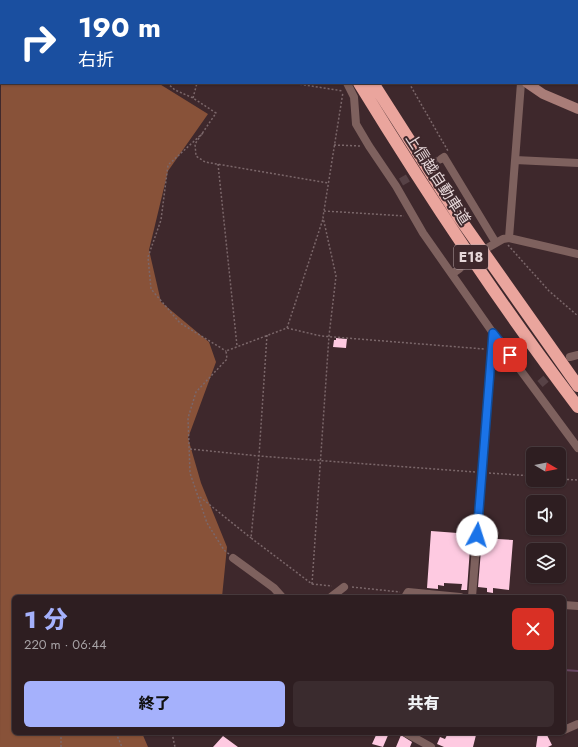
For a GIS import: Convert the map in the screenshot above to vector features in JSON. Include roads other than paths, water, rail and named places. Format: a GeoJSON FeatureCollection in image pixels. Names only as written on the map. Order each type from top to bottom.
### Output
{"type":"FeatureCollection","features":[{"type":"Feature","properties":{"kind":"highway","name":"上信越自動車道"},"geometry":{"type":"LineString","coordinates":[[360,84],[448,224],[538,354],[578,407]]}},
{"type":"Feature","properties":{"kind":"highway","name":"上信越自動車道"},"geometry":{"type":"LineString","coordinates":[[374,84],[486,258],[578,386]]}},
{"type":"Feature","properties":{"kind":"main road"},"geometry":{"type":"LineString","coordinates":[[528,84],[543,94],[578,109]]}},
{"type":"Feature","properties":{"kind":"street"},"geometry":{"type":"LineString","coordinates":[[348,84],[354,97],[356,124],[368,146],[398,184],[413,216],[455,272],[493,333],[537,386],[578,448]]}},
{"type":"Feature","properties":{"kind":"street"},"geometry":{"type":"LineString","coordinates":[[499,242],[515,160],[521,84]]}},
{"type":"Feature","properties":{"kind":"street"},"geometry":{"type":"LineString","coordinates":[[441,159],[444,157],[499,242],[578,254]]}},
{"type":"Feature","properties":{"kind":"street"},"geometry":{"type":"LineString","coordinates":[[515,160],[578,163]]}},
{"type":"Feature","properties":{"kind":"street"},"geometry":{"type":"LineString","coordinates":[[472,595],[493,333]]}},
{"type":"Feature","properties":{"kind":"street"},"geometry":{"type":"LineString","coordinates":[[233,558],[274,588],[280,595]]}},
{"type":"Feature","properties":{"kind":"street"},"geometry":{"type":"LineString","coordinates":[[334,595],[344,587]]}},
{"type":"Feature","properties":{"kind":"street"},"geometry":{"type":"LineString","coordinates":[[566,605],[578,606]]}},
{"type":"Feature","properties":{"kind":"street"},"geometry":{"type":"LineString","coordinates":[[566,729],[578,724]]}},
{"type":"Feature","properties":{"kind":"street"},"geometry":{"type":"LineString","coordinates":[[410,735],[431,747]]}},
{"type":"Feature","properties":{"kind":"waterway"},"geometry":{"type":"LineString","coordinates":[[566,670],[578,671]]}},
{"type":"Feature","properties":{"kind":"tunnel"},"geometry":{"type":"LineString","coordinates":[[401,182],[441,159]]}},
{"type":"Feature","properties":{"kind":"tunnel"},"geometry":{"type":"LineString","coordinates":[[459,269],[487,249]]}},
{"type":"Feature","properties":{"kind":"tunnel"},"geometry":{"type":"LineString","coordinates":[[540,384],[556,370]]}}]}
